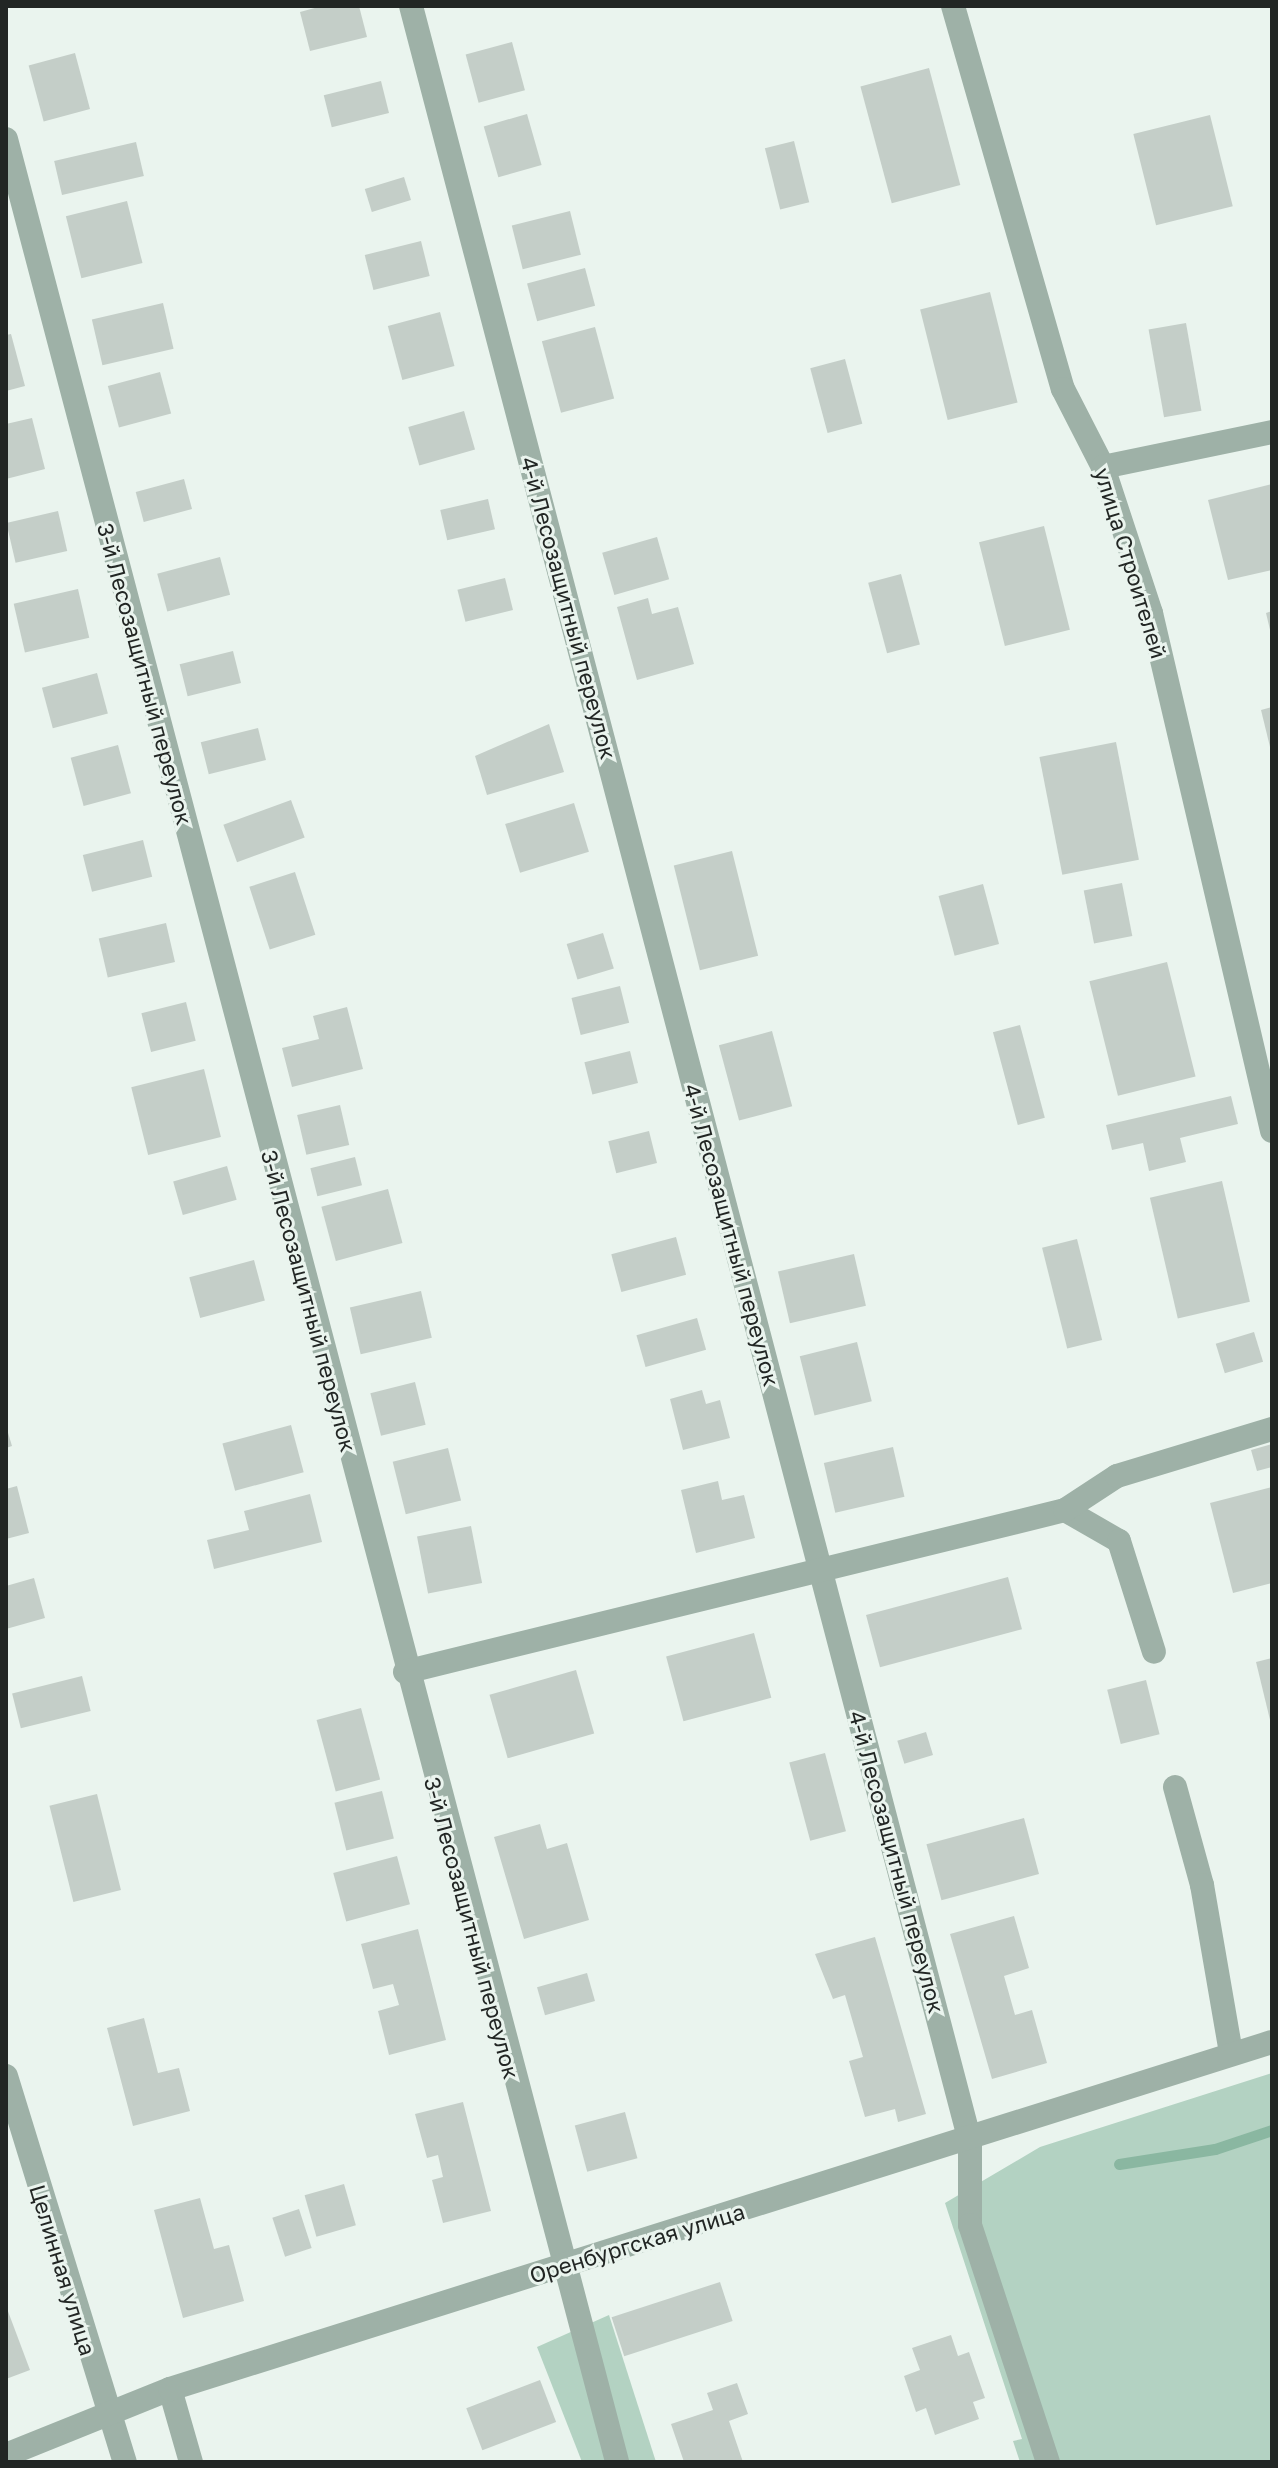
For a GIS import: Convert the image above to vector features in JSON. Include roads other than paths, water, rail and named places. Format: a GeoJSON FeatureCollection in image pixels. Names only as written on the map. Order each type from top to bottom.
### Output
{"type":"FeatureCollection","features":[{"type":"Feature","properties":{"kind":"street","name":"4-й Лесозащитный переулок"},"geometry":{"type":"LineString","coordinates":[[411,6],[970,2141],[970,2225],[1048,2462]]}},
{"type":"Feature","properties":{"kind":"street","name":"улица Строителей"},"geometry":{"type":"LineString","coordinates":[[953,6],[1063,389],[1103,467],[1151,613],[1272,1131]]}},
{"type":"Feature","properties":{"kind":"street","name":"3-й Лесозащитный переулок"},"geometry":{"type":"LineString","coordinates":[[6,139],[560,2265],[617,2462]]}},
{"type":"Feature","properties":{"kind":"street"},"geometry":{"type":"LineString","coordinates":[[1103,467],[1272,432]]}},
{"type":"Feature","properties":{"kind":"street"},"geometry":{"type":"LineString","coordinates":[[405,1672],[1065,1510],[1117,1476],[1272,1429]]}},
{"type":"Feature","properties":{"kind":"street"},"geometry":{"type":"LineString","coordinates":[[1065,1510],[1119,1541],[1154,1652]]}},
{"type":"Feature","properties":{"kind":"street"},"geometry":{"type":"LineString","coordinates":[[1175,1787],[1202,1885],[1231,2053]]}},
{"type":"Feature","properties":{"kind":"street","name":"Оренбургская улица"},"geometry":{"type":"LineString","coordinates":[[6,2455],[105,2412],[170,2389],[560,2265],[970,2141],[1272,2042]]}},
{"type":"Feature","properties":{"kind":"street","name":"Целинная улица"},"geometry":{"type":"LineString","coordinates":[[6,2076],[105,2412],[125,2462]]}},
{"type":"Feature","properties":{"kind":"street"},"geometry":{"type":"LineString","coordinates":[[170,2389],[191,2462]]}},
{"type":"Feature","properties":{"kind":"waterway"},"geometry":{"type":"LineString","coordinates":[[1119,2164],[1215,2149],[1272,2130]]}}]}
